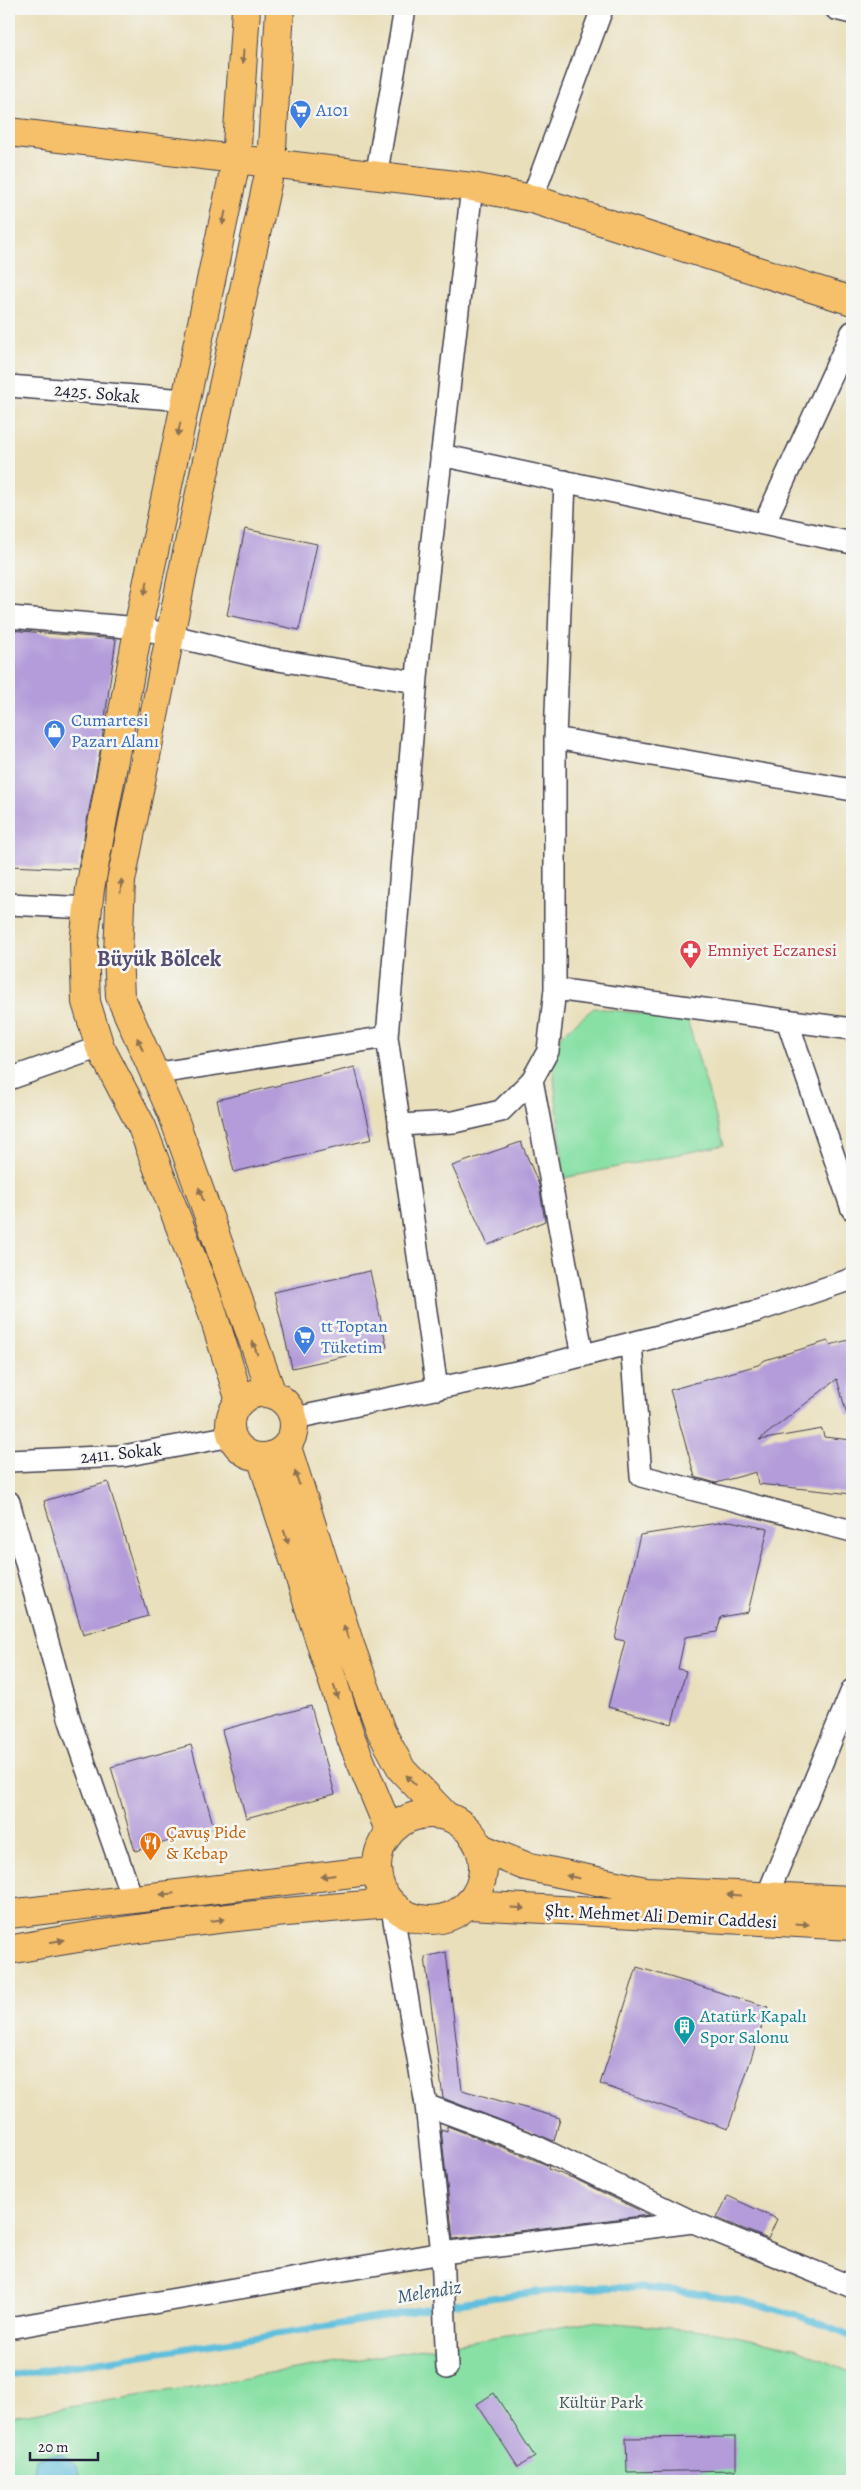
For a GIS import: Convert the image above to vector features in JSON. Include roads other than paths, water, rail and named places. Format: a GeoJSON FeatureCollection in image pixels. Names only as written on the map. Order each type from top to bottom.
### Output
{"type":"FeatureCollection","features":[{"type":"Feature","properties":{"kind":"main road"},"geometry":{"type":"LineString","coordinates":[[240,1401],[211,1308],[142,1127],[100,1047],[86,1002],[84,943],[88,908],[139,628],[236,160],[246,9]]}},
{"type":"Feature","properties":{"kind":"main road"},"geometry":{"type":"LineString","coordinates":[[272,1394],[172,1113],[153,1074],[120,996],[118,954],[120,881],[170,636],[271,165],[280,9]]}},
{"type":"Feature","properties":{"kind":"main road"},"geometry":{"type":"LineString","coordinates":[[9,132],[271,165],[472,187],[532,198],[852,300]]}},
{"type":"Feature","properties":{"kind":"main road"},"geometry":{"type":"LineString","coordinates":[[251,1394],[272,1394],[283,1399],[290,1407],[295,1418],[295,1431],[287,1446],[280,1452],[261,1457],[242,1449],[232,1436],[231,1416],[240,1401],[251,1394]]}},
{"type":"Feature","properties":{"kind":"main road"},"geometry":{"type":"LineString","coordinates":[[287,1446],[349,1642],[381,1731],[402,1770],[445,1815],[459,1822],[475,1837],[481,1848],[484,1867],[483,1881],[469,1905],[453,1916],[436,1921],[417,1920],[398,1910],[390,1903],[382,1891],[377,1870],[379,1852],[390,1832],[410,1818],[429,1814],[445,1815]]}},
{"type":"Feature","properties":{"kind":"main road"},"geometry":{"type":"LineString","coordinates":[[261,1457],[350,1738],[390,1832]]}},
{"type":"Feature","properties":{"kind":"main road","name":"Şht. Mehmet Ali Demir Caddesi"},"geometry":{"type":"LineString","coordinates":[[481,1848],[525,1866],[645,1891],[852,1900]]}},
{"type":"Feature","properties":{"kind":"main road"},"geometry":{"type":"LineString","coordinates":[[9,1914],[377,1870]]}},
{"type":"Feature","properties":{"kind":"main road"},"geometry":{"type":"LineString","coordinates":[[9,1950],[62,1940],[301,1910],[390,1903]]}},
{"type":"Feature","properties":{"kind":"main road","name":"Şht. Mehmet Ali Demir Caddesi"},"geometry":{"type":"LineString","coordinates":[[469,1905],[852,1926]]}},
{"type":"Feature","properties":{"kind":"street"},"geometry":{"type":"LineString","coordinates":[[376,177],[405,9]]}},
{"type":"Feature","properties":{"kind":"street"},"geometry":{"type":"LineString","coordinates":[[532,198],[602,9]]}},
{"type":"Feature","properties":{"kind":"street"},"geometry":{"type":"LineString","coordinates":[[836,9],[852,13]]}},
{"type":"Feature","properties":{"kind":"street"},"geometry":{"type":"LineString","coordinates":[[437,1389],[387,1037],[416,682],[472,187]]}},
{"type":"Feature","properties":{"kind":"street"},"geometry":{"type":"LineString","coordinates":[[764,524],[852,332]]}},
{"type":"Feature","properties":{"kind":"street","name":"2425. Sokak"},"geometry":{"type":"LineString","coordinates":[[9,386],[185,400]]}},
{"type":"Feature","properties":{"kind":"street"},"geometry":{"type":"LineString","coordinates":[[442,455],[852,543]]}},
{"type":"Feature","properties":{"kind":"street"},"geometry":{"type":"LineString","coordinates":[[399,1125],[454,1122],[501,1111],[532,1080],[548,1051],[555,989],[555,738],[565,481]]}},
{"type":"Feature","properties":{"kind":"street"},"geometry":{"type":"LineString","coordinates":[[9,617],[139,628],[265,658],[416,682]]}},
{"type":"Feature","properties":{"kind":"street"},"geometry":{"type":"LineString","coordinates":[[555,738],[852,790]]}},
{"type":"Feature","properties":{"kind":"street"},"geometry":{"type":"LineString","coordinates":[[9,904],[88,908]]}},
{"type":"Feature","properties":{"kind":"street"},"geometry":{"type":"LineString","coordinates":[[555,989],[852,1029]]}},
{"type":"Feature","properties":{"kind":"street"},"geometry":{"type":"LineString","coordinates":[[788,1020],[852,1209]]}},
{"type":"Feature","properties":{"kind":"street"},"geometry":{"type":"LineString","coordinates":[[153,1074],[387,1037]]}},
{"type":"Feature","properties":{"kind":"street"},"geometry":{"type":"LineString","coordinates":[[9,1079],[100,1047]]}},
{"type":"Feature","properties":{"kind":"street"},"geometry":{"type":"LineString","coordinates":[[532,1080],[583,1356]]}},
{"type":"Feature","properties":{"kind":"street"},"geometry":{"type":"LineString","coordinates":[[295,1418],[526,1370],[583,1356],[757,1311],[852,1279]]}},
{"type":"Feature","properties":{"kind":"street"},"geometry":{"type":"LineString","coordinates":[[631,1343],[641,1476],[852,1531]]}},
{"type":"Feature","properties":{"kind":"street","name":"2411. Sokak"},"geometry":{"type":"LineString","coordinates":[[9,1461],[123,1456],[232,1436]]}},
{"type":"Feature","properties":{"kind":"street"},"geometry":{"type":"LineString","coordinates":[[9,1502],[70,1721],[132,1898]]}},
{"type":"Feature","properties":{"kind":"street"},"geometry":{"type":"LineString","coordinates":[[767,1896],[852,1690]]}},
{"type":"Feature","properties":{"kind":"street"},"geometry":{"type":"LineString","coordinates":[[390,1903],[426,2105],[442,2253],[447,2368]]}},
{"type":"Feature","properties":{"kind":"street"},"geometry":{"type":"LineString","coordinates":[[426,2105],[533,2145],[693,2222],[852,2287]]}},
{"type":"Feature","properties":{"kind":"street"},"geometry":{"type":"LineString","coordinates":[[9,2328],[442,2253],[693,2222]]}},
{"type":"Feature","properties":{"kind":"water"},"geometry":{"type":"Polygon","coordinates":[[[60,2454],[74,2464],[80,2481],[23,2481],[34,2470],[36,2459],[60,2454]]]}},
{"type":"Feature","properties":{"kind":"waterway","name":"Melendiz"},"geometry":{"type":"LineString","coordinates":[[9,2376],[328,2326],[490,2298],[588,2288],[655,2289],[723,2297],[789,2313],[852,2337]]}},
{"type":"Feature","properties":{"kind":"place","name":"A101"},"geometry":{"type":"Point","coordinates":[300,129]}},
{"type":"Feature","properties":{"kind":"place","name":"Cumartesi Pazarı Alanı"},"geometry":{"type":"Point","coordinates":[55,749]}},
{"type":"Feature","properties":{"kind":"place","name":"Emniyet Eczanesi"},"geometry":{"type":"Point","coordinates":[691,969]}},
{"type":"Feature","properties":{"kind":"place","name":"tt Toptan Tüketim"},"geometry":{"type":"Point","coordinates":[305,1355]}},
{"type":"Feature","properties":{"kind":"place","name":"Çavuş Pide & Kebap"},"geometry":{"type":"Point","coordinates":[150,1861]}},
{"type":"Feature","properties":{"kind":"place","name":"Atatürk Kapalı Spor Salonu"},"geometry":{"type":"Point","coordinates":[684,2045]}},
{"type":"Feature","properties":{"kind":"district","name":"Büyük Bölcek"},"geometry":{"type":"Point","coordinates":[159,959]}},
{"type":"Feature","properties":{"kind":"park label","name":"Kültür Park"},"geometry":{"type":"Point","coordinates":[601,2402]}}]}
